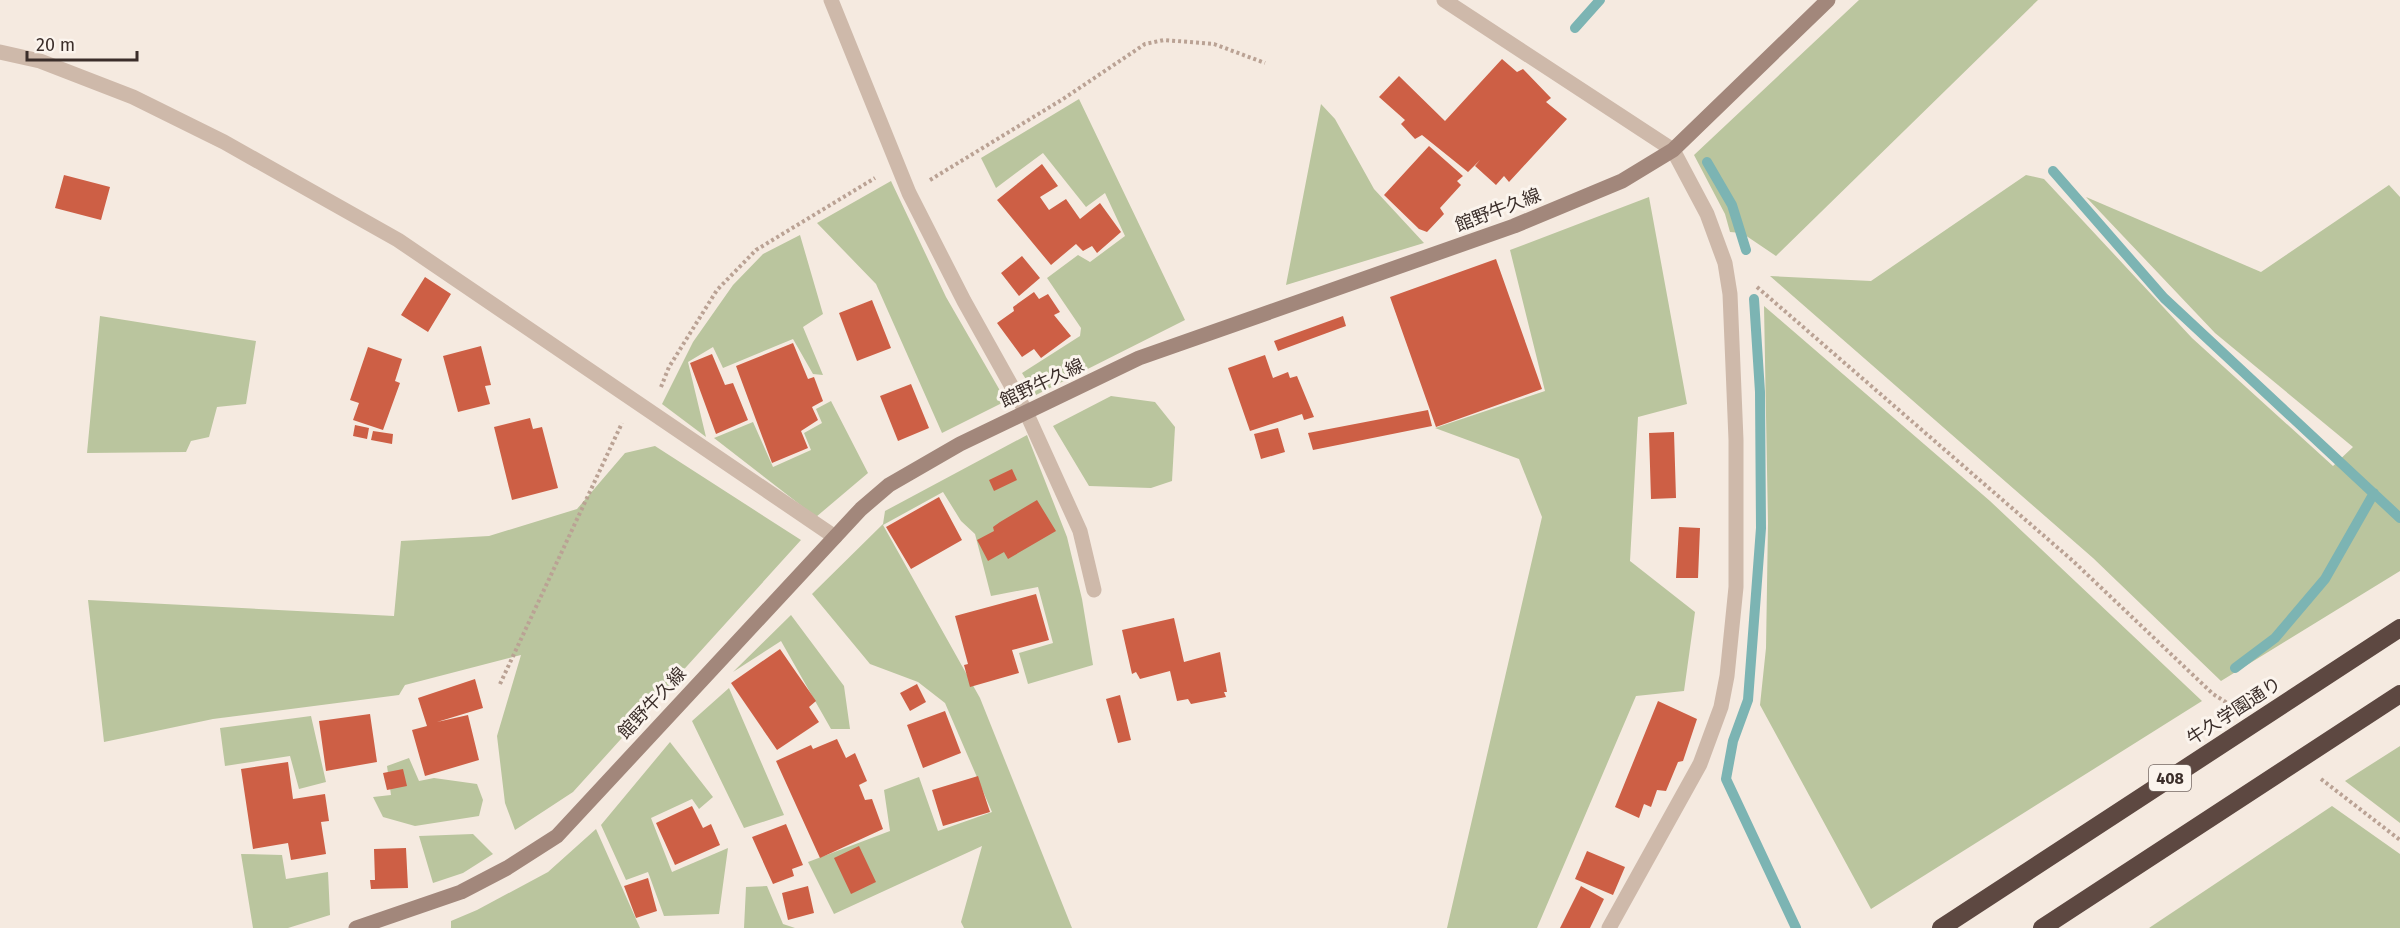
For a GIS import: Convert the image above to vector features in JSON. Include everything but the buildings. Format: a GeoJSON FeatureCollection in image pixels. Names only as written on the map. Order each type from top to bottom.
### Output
{"type":"FeatureCollection","features":[{"type":"Feature","properties":{"kind":"highway","name":"牛久学園通り"},"geometry":{"type":"LineString","coordinates":[[1941,928],[2400,628]]}},
{"type":"Feature","properties":{"kind":"highway"},"geometry":{"type":"LineString","coordinates":[[2042,928],[2400,694]]}},
{"type":"Feature","properties":{"kind":"main road","name":"館野牛久線"},"geometry":{"type":"LineString","coordinates":[[356,928],[461,892],[507,868],[557,836],[861,509],[889,485],[960,444],[1139,358],[1514,226],[1622,181],[1673,150],[1828,0]]}},
{"type":"Feature","properties":{"kind":"street"},"geometry":{"type":"LineString","coordinates":[[831,0],[909,192],[964,301],[1026,412],[1080,531],[1094,590]]}},
{"type":"Feature","properties":{"kind":"street"},"geometry":{"type":"LineString","coordinates":[[1444,0],[1673,150],[1707,214],[1725,263],[1730,294],[1736,440],[1736,587],[1727,676],[1721,707],[1700,764],[1609,928]]}},
{"type":"Feature","properties":{"kind":"street"},"geometry":{"type":"LineString","coordinates":[[0,52],[40,61],[134,97],[224,142],[398,240],[835,537]]}},
{"type":"Feature","properties":{"kind":"path"},"geometry":{"type":"LineString","coordinates":[[909,192],[1063,99],[1145,44],[1164,40],[1214,44],[1265,63]]}},
{"type":"Feature","properties":{"kind":"path"},"geometry":{"type":"LineString","coordinates":[[652,413],[669,367],[717,290],[756,250],[898,164]]}},
{"type":"Feature","properties":{"kind":"path"},"geometry":{"type":"LineString","coordinates":[[1725,263],[1740,272],[2073,561],[2213,694],[2258,721]]}},
{"type":"Feature","properties":{"kind":"path"},"geometry":{"type":"LineString","coordinates":[[500,684],[632,401]]}},
{"type":"Feature","properties":{"kind":"path"},"geometry":{"type":"LineString","coordinates":[[2298,761],[2400,840]]}},
{"type":"Feature","properties":{"kind":"green space"},"geometry":{"type":"Polygon","coordinates":[[[1859,0],[2038,0],[1776,256],[1742,233],[1730,232],[1725,214],[1694,155],[1859,0]]]}},
{"type":"Feature","properties":{"kind":"green space"},"geometry":{"type":"Polygon","coordinates":[[[1079,99],[1185,320],[1036,395],[1022,373],[1080,336],[1081,328],[1047,278],[1078,255],[1090,262],[1125,236],[1105,193],[1086,207],[1043,153],[996,188],[981,158],[1079,99]]]}},
{"type":"Feature","properties":{"kind":"green space"},"geometry":{"type":"Polygon","coordinates":[[[1321,104],[1335,119],[1374,189],[1424,243],[1286,285],[1321,104]]]}},
{"type":"Feature","properties":{"kind":"green space"},"geometry":{"type":"Polygon","coordinates":[[[2026,175],[2044,179],[2192,338],[2333,466],[2353,447],[2215,333],[2086,197],[2261,272],[2389,185],[2400,197],[2400,571],[2221,681],[2093,558],[1770,276],[1871,281],[2026,175]]]}},
{"type":"Feature","properties":{"kind":"green space"},"geometry":{"type":"Polygon","coordinates":[[[891,181],[946,297],[1006,401],[942,433],[876,284],[817,223],[891,181]]]}},
{"type":"Feature","properties":{"kind":"green space"},"geometry":{"type":"Polygon","coordinates":[[[1649,197],[1687,404],[1638,417],[1630,561],[1695,612],[1684,691],[1636,696],[1537,928],[1447,928],[1542,517],[1519,459],[1435,428],[1545,391],[1510,250],[1649,197]]]}},
{"type":"Feature","properties":{"kind":"green space"},"geometry":{"type":"Polygon","coordinates":[[[800,235],[823,314],[803,327],[823,375],[813,374],[793,339],[723,368],[713,347],[688,362],[706,437],[662,404],[693,342],[733,285],[763,254],[800,235]]]}},
{"type":"Feature","properties":{"kind":"green space"},"geometry":{"type":"Polygon","coordinates":[[[1764,306],[1990,501],[2202,701],[1871,909],[1760,705],[1766,648],[1768,523],[1764,306]]]}},
{"type":"Feature","properties":{"kind":"green space"},"geometry":{"type":"Polygon","coordinates":[[[100,316],[256,341],[246,404],[217,407],[209,437],[191,441],[186,452],[87,453],[100,316]]]}},
{"type":"Feature","properties":{"kind":"green space"},"geometry":{"type":"Polygon","coordinates":[[[1111,396],[1155,402],[1175,427],[1172,481],[1151,488],[1089,486],[1053,426],[1111,396]]]}},
{"type":"Feature","properties":{"kind":"green space"},"geometry":{"type":"Polygon","coordinates":[[[831,401],[868,473],[816,517],[714,438],[753,422],[773,467],[811,450],[804,433],[822,423],[816,409],[831,401]]]}},
{"type":"Feature","properties":{"kind":"green space"},"geometry":{"type":"Polygon","coordinates":[[[1027,435],[1067,537],[1082,599],[1093,665],[1028,684],[1019,653],[1053,643],[1038,587],[991,596],[975,534],[961,521],[943,492],[883,525],[980,698],[1072,928],[964,928],[961,922],[982,846],[834,914],[808,862],[890,831],[884,790],[919,777],[938,831],[992,812],[945,703],[918,682],[870,664],[812,594],[883,524],[885,511],[1027,435]]]}},
{"type":"Feature","properties":{"kind":"green space"},"geometry":{"type":"Polygon","coordinates":[[[655,446],[801,540],[573,792],[515,830],[505,803],[497,736],[521,655],[405,685],[399,695],[213,719],[104,742],[88,600],[394,616],[401,541],[489,536],[577,509],[625,453],[655,446]]]}},
{"type":"Feature","properties":{"kind":"green space"},"geometry":{"type":"Polygon","coordinates":[[[791,615],[844,686],[850,729],[831,729],[781,641],[733,672],[791,615]]]}},
{"type":"Feature","properties":{"kind":"green space"},"geometry":{"type":"Polygon","coordinates":[[[729,688],[784,815],[744,828],[692,721],[729,688]]]}},
{"type":"Feature","properties":{"kind":"green space"},"geometry":{"type":"Polygon","coordinates":[[[311,716],[326,782],[299,789],[290,756],[225,766],[220,728],[311,716]]]}},
{"type":"Feature","properties":{"kind":"green space"},"geometry":{"type":"Polygon","coordinates":[[[670,742],[713,797],[699,809],[692,799],[651,818],[672,872],[728,848],[719,914],[664,916],[648,872],[626,880],[601,825],[670,742]]]}},
{"type":"Feature","properties":{"kind":"green space"},"geometry":{"type":"Polygon","coordinates":[[[2400,746],[2400,823],[2345,781],[2400,746]]]}},
{"type":"Feature","properties":{"kind":"green space"},"geometry":{"type":"Polygon","coordinates":[[[409,758],[419,781],[434,778],[477,784],[483,800],[479,816],[415,826],[383,817],[373,797],[391,795],[387,766],[409,758]]]}},
{"type":"Feature","properties":{"kind":"green space"},"geometry":{"type":"Polygon","coordinates":[[[2332,806],[2400,854],[2400,928],[2149,928],[2332,806]]]}},
{"type":"Feature","properties":{"kind":"green space"},"geometry":{"type":"Polygon","coordinates":[[[596,829],[640,928],[451,928],[451,921],[477,910],[548,872],[596,829]]]}},
{"type":"Feature","properties":{"kind":"green space"},"geometry":{"type":"Polygon","coordinates":[[[473,834],[493,854],[463,873],[433,883],[419,836],[473,834]]]}},
{"type":"Feature","properties":{"kind":"green space"},"geometry":{"type":"Polygon","coordinates":[[[241,854],[282,855],[286,879],[328,872],[330,915],[288,928],[253,928],[241,854]]]}},
{"type":"Feature","properties":{"kind":"green space"},"geometry":{"type":"Polygon","coordinates":[[[767,886],[783,924],[795,928],[744,928],[746,887],[767,886]]]}},
{"type":"Feature","properties":{"kind":"waterway"},"geometry":{"type":"LineString","coordinates":[[1575,28],[1600,0]]}},
{"type":"Feature","properties":{"kind":"waterway"},"geometry":{"type":"LineString","coordinates":[[1707,162],[1732,205],[1746,250]]}},
{"type":"Feature","properties":{"kind":"waterway"},"geometry":{"type":"LineString","coordinates":[[2053,171],[2164,298],[2400,518]]}},
{"type":"Feature","properties":{"kind":"waterway"},"geometry":{"type":"LineString","coordinates":[[1754,299],[1760,392],[1761,528],[1748,700],[1733,741],[1726,779],[1796,928]]}},
{"type":"Feature","properties":{"kind":"waterway"},"geometry":{"type":"LineString","coordinates":[[2235,668],[2275,638],[2325,579],[2374,493]]}}]}
